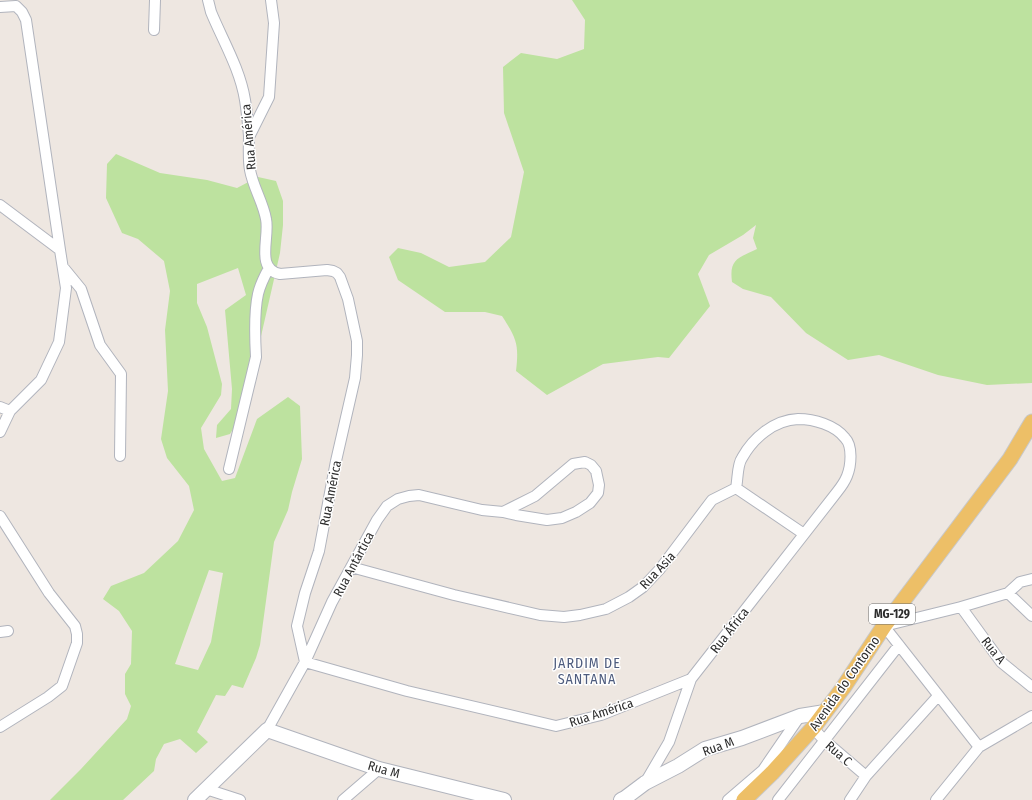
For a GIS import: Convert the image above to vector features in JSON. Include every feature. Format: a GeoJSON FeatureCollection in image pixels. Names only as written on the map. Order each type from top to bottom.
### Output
{"type":"FeatureCollection","features":[{"type":"Feature","properties":{"kind":"main road","name":"Avenida do Contorno"},"geometry":{"type":"LineString","coordinates":[[744,800],[813,728],[843,688],[884,626],[1010,459],[1032,422]]}},
{"type":"Feature","properties":{"kind":"street"},"geometry":{"type":"LineString","coordinates":[[154,30],[155,0]]}},
{"type":"Feature","properties":{"kind":"street","name":"Rua América"},"geometry":{"type":"LineString","coordinates":[[208,0],[210,12],[241,83],[247,111],[249,137],[248,159],[252,178],[264,210],[267,224],[265,255],[268,268],[273,272],[280,274],[327,270],[337,273],[340,277],[348,299],[356,341],[355,378],[336,461],[319,551],[305,593],[297,626],[306,662],[408,691],[556,726],[601,715],[691,679]]}},
{"type":"Feature","properties":{"kind":"street"},"geometry":{"type":"LineString","coordinates":[[249,137],[269,97],[274,23],[271,0]]}},
{"type":"Feature","properties":{"kind":"street"},"geometry":{"type":"LineString","coordinates":[[0,7],[16,6],[22,12],[26,20],[66,288],[58,342],[40,380],[10,411],[0,432]]}},
{"type":"Feature","properties":{"kind":"street"},"geometry":{"type":"LineString","coordinates":[[0,205],[60,250]]}},
{"type":"Feature","properties":{"kind":"street"},"geometry":{"type":"LineString","coordinates":[[63,268],[82,289],[100,345],[121,374],[120,456]]}},
{"type":"Feature","properties":{"kind":"street"},"geometry":{"type":"LineString","coordinates":[[229,469],[256,357],[255,344],[258,296],[261,284],[268,268]]}},
{"type":"Feature","properties":{"kind":"street"},"geometry":{"type":"LineString","coordinates":[[0,407],[10,411]]}},
{"type":"Feature","properties":{"kind":"street","name":"Rua África"},"geometry":{"type":"LineString","coordinates":[[645,783],[669,742],[691,679],[837,492],[847,477],[850,467],[850,447],[846,438],[825,424],[798,419],[784,422],[762,433],[752,443],[741,459],[736,488]]}},
{"type":"Feature","properties":{"kind":"street","name":"Rua Antártica"},"geometry":{"type":"LineString","coordinates":[[267,730],[306,662],[332,602],[377,520],[387,506],[398,499],[418,495],[428,496],[461,506],[502,512],[516,516],[547,520],[562,518],[576,512],[590,503],[598,493],[599,485],[596,471],[591,465],[585,462],[573,464],[535,496],[502,512]]}},
{"type":"Feature","properties":{"kind":"street"},"geometry":{"type":"LineString","coordinates":[[736,488],[804,534]]}},
{"type":"Feature","properties":{"kind":"street","name":"Rua Asia"},"geometry":{"type":"LineString","coordinates":[[351,567],[454,596],[540,615],[564,617],[580,615],[606,609],[629,597],[643,587],[660,569],[712,500],[736,488]]}},
{"type":"Feature","properties":{"kind":"street"},"geometry":{"type":"LineString","coordinates":[[0,516],[49,593],[75,626],[78,634],[77,643],[62,686],[48,698],[0,727]]}},
{"type":"Feature","properties":{"kind":"street"},"geometry":{"type":"LineString","coordinates":[[978,747],[884,626],[962,607],[1008,593],[1020,582],[1032,579]]}},
{"type":"Feature","properties":{"kind":"street"},"geometry":{"type":"LineString","coordinates":[[1008,593],[1032,616]]}},
{"type":"Feature","properties":{"kind":"street","name":"Rua A"},"geometry":{"type":"LineString","coordinates":[[962,607],[1001,662],[1032,687]]}},
{"type":"Feature","properties":{"kind":"street"},"geometry":{"type":"LineString","coordinates":[[778,800],[899,645]]}},
{"type":"Feature","properties":{"kind":"street"},"geometry":{"type":"LineString","coordinates":[[850,800],[866,776],[938,696]]}},
{"type":"Feature","properties":{"kind":"street","name":"Rua M"},"geometry":{"type":"LineString","coordinates":[[621,800],[626,798],[645,783],[678,766],[705,749],[742,738],[800,716],[824,712]]}},
{"type":"Feature","properties":{"kind":"street"},"geometry":{"type":"LineString","coordinates":[[728,800],[763,770],[800,716]]}},
{"type":"Feature","properties":{"kind":"street"},"geometry":{"type":"LineString","coordinates":[[936,800],[978,747],[1032,716]]}},
{"type":"Feature","properties":{"kind":"street","name":"Rua C"},"geometry":{"type":"LineString","coordinates":[[813,728],[824,740],[866,776]]}},
{"type":"Feature","properties":{"kind":"street"},"geometry":{"type":"LineString","coordinates":[[195,800],[267,730]]}},
{"type":"Feature","properties":{"kind":"street","name":"Rua M"},"geometry":{"type":"LineString","coordinates":[[267,730],[379,769],[504,800]]}},
{"type":"Feature","properties":{"kind":"street"},"geometry":{"type":"LineString","coordinates":[[343,800],[379,769]]}},
{"type":"Feature","properties":{"kind":"street"},"geometry":{"type":"LineString","coordinates":[[206,789],[240,800]]}},
{"type":"Feature","properties":{"kind":"green space"},"geometry":{"type":"Polygon","coordinates":[[[572,0],[1032,0],[1032,383],[987,385],[938,375],[879,355],[848,360],[806,333],[771,297],[743,289],[732,282],[732,268],[736,260],[757,249],[753,238],[756,225],[743,235],[709,255],[698,274],[710,306],[669,358],[658,357],[603,364],[547,395],[516,371],[516,342],[502,316],[485,312],[445,312],[398,280],[389,257],[398,248],[421,253],[449,267],[485,262],[511,237],[524,172],[504,113],[503,67],[521,53],[557,59],[584,49],[585,20],[572,0]]]}},
{"type":"Feature","properties":{"kind":"green space"},"geometry":{"type":"Polygon","coordinates":[[[116,154],[160,173],[207,180],[237,188],[258,177],[276,181],[283,201],[283,225],[280,253],[244,411],[230,434],[216,438],[217,425],[231,409],[232,389],[225,310],[246,295],[238,268],[197,284],[197,303],[207,327],[222,384],[221,395],[201,428],[204,449],[222,481],[235,478],[257,419],[288,397],[300,406],[302,459],[288,510],[274,542],[260,645],[256,658],[243,688],[232,685],[225,696],[216,695],[197,732],[208,742],[196,753],[180,739],[164,744],[156,759],[154,771],[123,800],[50,800],[127,719],[131,706],[125,694],[125,674],[131,664],[132,631],[119,611],[103,599],[111,586],[144,573],[178,541],[194,510],[189,486],[167,458],[161,439],[168,391],[165,330],[170,291],[164,261],[138,239],[122,233],[106,198],[107,164],[116,154]],[[209,570],[175,664],[198,670],[211,642],[223,573],[209,570]]]}},
{"type":"Feature","properties":{"kind":"district","name":"JARDIM DE SANTANA"},"geometry":{"type":"Point","coordinates":[587,672]}}]}
